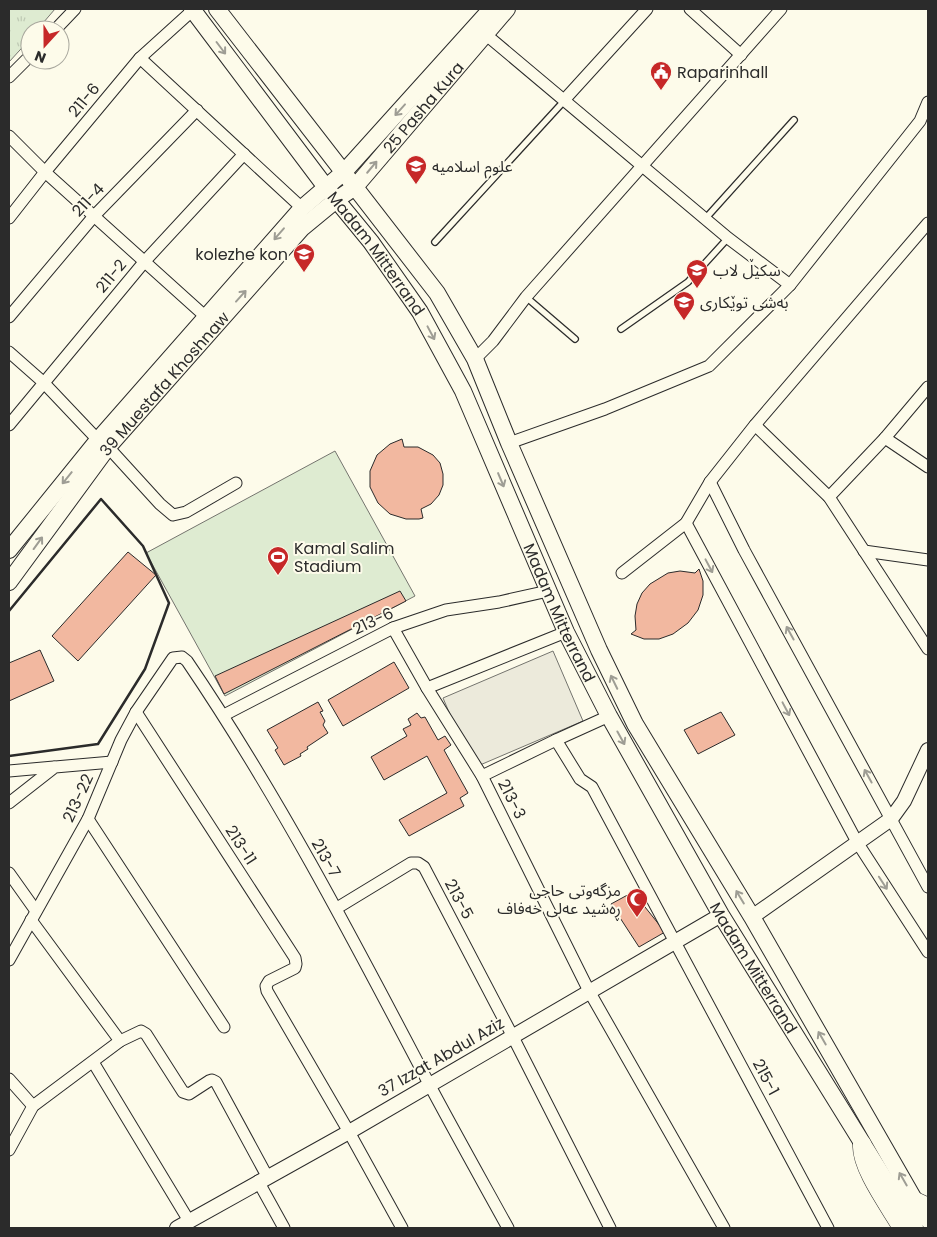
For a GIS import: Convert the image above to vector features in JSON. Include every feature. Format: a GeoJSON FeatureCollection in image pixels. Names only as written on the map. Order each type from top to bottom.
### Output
{"type":"FeatureCollection","features":[{"type":"Feature","properties":{"kind":"main road","name":"Madam Mitterrand"},"geometry":{"type":"LineString","coordinates":[[192,9],[325,186],[371,242],[420,312],[463,391],[566,632],[609,716],[721,915],[915,1228]]}},
{"type":"Feature","properties":{"kind":"main road","name":"Madam Mitterrand"},"geometry":{"type":"LineString","coordinates":[[217,9],[437,293],[475,359],[509,444],[599,650],[635,724],[922,1204],[928,1220]]}},
{"type":"Feature","properties":{"kind":"main road","name":"25 Pasha Kura"},"geometry":{"type":"LineString","coordinates":[[325,186],[344,172],[490,9]]}},
{"type":"Feature","properties":{"kind":"main road","name":"25 Pasha Kura"},"geometry":{"type":"LineString","coordinates":[[336,200],[355,187],[506,9]]}},
{"type":"Feature","properties":{"kind":"main road","name":"39 Muestafa Khoshnaw"},"geometry":{"type":"LineString","coordinates":[[9,582],[103,444],[206,317],[302,208],[325,186]]}},
{"type":"Feature","properties":{"kind":"main road","name":"39 Muestafa Khoshnaw"},"geometry":{"type":"LineString","coordinates":[[9,550],[103,444],[302,228],[336,200]]}},
{"type":"Feature","properties":{"kind":"main road"},"geometry":{"type":"LineString","coordinates":[[862,1144],[862,1156],[866,1167],[902,1228]]}},
{"type":"Feature","properties":{"kind":"street"},"geometry":{"type":"LineString","coordinates":[[65,20],[75,9]]}},
{"type":"Feature","properties":{"kind":"street","name":"211-6"},"geometry":{"type":"LineString","coordinates":[[10,212],[140,58],[192,9]]}},
{"type":"Feature","properties":{"kind":"street"},"geometry":{"type":"LineString","coordinates":[[565,99],[647,9]]}},
{"type":"Feature","properties":{"kind":"street"},"geometry":{"type":"LineString","coordinates":[[690,9],[741,55]]}},
{"type":"Feature","properties":{"kind":"street"},"geometry":{"type":"LineString","coordinates":[[475,359],[493,341],[526,297],[644,166],[781,9]]}},
{"type":"Feature","properties":{"kind":"street"},"geometry":{"type":"LineString","coordinates":[[484,33],[565,99],[728,238],[790,286]]}},
{"type":"Feature","properties":{"kind":"street"},"geometry":{"type":"LineString","coordinates":[[140,58],[302,208]]}},
{"type":"Feature","properties":{"kind":"street"},"geometry":{"type":"LineString","coordinates":[[9,77],[20,66]]}},
{"type":"Feature","properties":{"kind":"street"},"geometry":{"type":"LineString","coordinates":[[509,444],[605,409],[709,366],[790,286],[924,125],[928,102]]}},
{"type":"Feature","properties":{"kind":"street","name":"211-4"},"geometry":{"type":"LineString","coordinates":[[9,317],[94,216],[196,110]]}},
{"type":"Feature","properties":{"kind":"street"},"geometry":{"type":"LineString","coordinates":[[9,136],[45,172],[206,317]]}},
{"type":"Feature","properties":{"kind":"street","name":"211-2"},"geometry":{"type":"LineString","coordinates":[[9,425],[145,261],[244,154]]}},
{"type":"Feature","properties":{"kind":"street"},"geometry":{"type":"LineString","coordinates":[[622,573],[686,523],[710,482],[755,425],[928,223]]}},
{"type":"Feature","properties":{"kind":"street"},"geometry":{"type":"LineString","coordinates":[[9,352],[43,382],[160,504],[173,514],[186,512],[236,483]]}},
{"type":"Feature","properties":{"kind":"street"},"geometry":{"type":"LineString","coordinates":[[828,498],[885,438],[928,387]]}},
{"type":"Feature","properties":{"kind":"street"},"geometry":{"type":"LineString","coordinates":[[755,425],[828,498],[928,649]]}},
{"type":"Feature","properties":{"kind":"street"},"geometry":{"type":"LineString","coordinates":[[885,438],[928,467]]}},
{"type":"Feature","properties":{"kind":"street"},"geometry":{"type":"LineString","coordinates":[[710,482],[744,550],[928,888]]}},
{"type":"Feature","properties":{"kind":"street"},"geometry":{"type":"LineString","coordinates":[[686,523],[857,842],[928,952]]}},
{"type":"Feature","properties":{"kind":"street"},"geometry":{"type":"LineString","coordinates":[[864,551],[928,560]]}},
{"type":"Feature","properties":{"kind":"street","name":"213-6"},"geometry":{"type":"LineString","coordinates":[[224,715],[393,628],[446,610],[499,602],[548,591]]}},
{"type":"Feature","properties":{"kind":"street","name":"213-3"},"geometry":{"type":"LineString","coordinates":[[393,628],[427,688],[482,776],[589,991],[722,1227]]}},
{"type":"Feature","properties":{"kind":"street"},"geometry":{"type":"LineString","coordinates":[[427,688],[566,632]]}},
{"type":"Feature","properties":{"kind":"street","name":"213-7"},"geometry":{"type":"LineString","coordinates":[[182,657],[187,661],[224,715],[337,908],[429,1084],[508,1228]]}},
{"type":"Feature","properties":{"kind":"street","name":"213-22"},"geometry":{"type":"LineString","coordinates":[[9,960],[88,819],[136,712],[174,658],[182,657]]}},
{"type":"Feature","properties":{"kind":"street","name":"213-11"},"geometry":{"type":"LineString","coordinates":[[136,712],[295,958],[295,968],[269,981],[266,986],[267,991],[349,1132]]}},
{"type":"Feature","properties":{"kind":"street"},"geometry":{"type":"LineString","coordinates":[[482,776],[609,716]]}},
{"type":"Feature","properties":{"kind":"street","name":"215-1"},"geometry":{"type":"LineString","coordinates":[[556,740],[580,779],[592,787],[828,1228]]}},
{"type":"Feature","properties":{"kind":"street"},"geometry":{"type":"LineString","coordinates":[[752,917],[891,819],[904,801],[928,750]]}},
{"type":"Feature","properties":{"kind":"street"},"geometry":{"type":"LineString","coordinates":[[9,771],[112,762]]}},
{"type":"Feature","properties":{"kind":"street"},"geometry":{"type":"LineString","coordinates":[[9,803],[55,767]]}},
{"type":"Feature","properties":{"kind":"street"},"geometry":{"type":"LineString","coordinates":[[88,819],[224,1027]]}},
{"type":"Feature","properties":{"kind":"street","name":"213-5"},"geometry":{"type":"LineString","coordinates":[[337,908],[411,863],[418,863],[424,867],[610,1228]]}},
{"type":"Feature","properties":{"kind":"street"},"geometry":{"type":"LineString","coordinates":[[9,873],[34,916],[120,1042]]}},
{"type":"Feature","properties":{"kind":"street","name":"37 Izzat Abdul Aziz"},"geometry":{"type":"LineString","coordinates":[[183,1225],[349,1132],[512,1035],[721,915]]}},
{"type":"Feature","properties":{"kind":"street"},"geometry":{"type":"LineString","coordinates":[[9,1150],[33,1106],[120,1042],[141,1031],[146,1034],[183,1092],[189,1094],[209,1081],[216,1082],[263,1179],[284,1228]]}},
{"type":"Feature","properties":{"kind":"street"},"geometry":{"type":"LineString","coordinates":[[93,1062],[183,1225]]}},
{"type":"Feature","properties":{"kind":"street"},"geometry":{"type":"LineString","coordinates":[[9,1079],[33,1106]]}},
{"type":"Feature","properties":{"kind":"street"},"geometry":{"type":"LineString","coordinates":[[349,1132],[402,1228]]}},
{"type":"Feature","properties":{"kind":"lane"},"geometry":{"type":"LineString","coordinates":[[434,242],[565,99]]}},
{"type":"Feature","properties":{"kind":"lane"},"geometry":{"type":"LineString","coordinates":[[705,218],[794,120]]}},
{"type":"Feature","properties":{"kind":"lane"},"geometry":{"type":"LineString","coordinates":[[621,329],[688,282],[728,238]]}},
{"type":"Feature","properties":{"kind":"lane"},"geometry":{"type":"LineString","coordinates":[[526,297],[575,339]]}},
{"type":"Feature","properties":{"kind":"green space"},"geometry":{"type":"Polygon","coordinates":[[[9,9],[55,9],[46,20],[20,20],[20,50],[9,62],[9,9]]]}},
{"type":"Feature","properties":{"kind":"green space","name":"Kamal Salim Stadium"},"geometry":{"type":"Polygon","coordinates":[[[335,451],[415,596],[225,696],[146,553],[335,451]]]}},
{"type":"Feature","properties":{"kind":"shaded area"},"geometry":{"type":"Polygon","coordinates":[[[553,651],[583,721],[473,768],[443,698],[553,651]]]}},
{"type":"Feature","properties":{"kind":"building"},"geometry":{"type":"Polygon","coordinates":[[[402,439],[404,447],[418,447],[433,455],[440,463],[443,474],[443,485],[439,495],[431,504],[421,509],[423,518],[419,519],[406,519],[390,514],[378,503],[370,487],[370,471],[377,455],[390,444],[402,439]]]}},
{"type":"Feature","properties":{"kind":"building"},"geometry":{"type":"Polygon","coordinates":[[[128,552],[156,575],[78,661],[52,636],[128,552]]]}},
{"type":"Feature","properties":{"kind":"building"},"geometry":{"type":"Polygon","coordinates":[[[699,569],[703,581],[703,595],[698,610],[688,623],[673,634],[659,639],[644,639],[631,634],[636,630],[635,616],[637,604],[642,593],[650,584],[668,573],[680,571],[695,573],[699,569]]]}},
{"type":"Feature","properties":{"kind":"building"},"geometry":{"type":"Polygon","coordinates":[[[400,591],[406,601],[224,694],[215,676],[400,591]]]}},
{"type":"Feature","properties":{"kind":"building"},"geometry":{"type":"Polygon","coordinates":[[[40,650],[54,681],[9,701],[9,663],[40,650]]]}},
{"type":"Feature","properties":{"kind":"building"},"geometry":{"type":"Polygon","coordinates":[[[394,662],[409,688],[343,726],[328,700],[394,662]]]}},
{"type":"Feature","properties":{"kind":"building"},"geometry":{"type":"Polygon","coordinates":[[[318,702],[323,711],[320,712],[325,721],[323,725],[328,733],[307,747],[308,749],[300,754],[301,756],[284,765],[275,750],[278,748],[267,730],[318,702]]]}},
{"type":"Feature","properties":{"kind":"building"},"geometry":{"type":"Polygon","coordinates":[[[721,712],[735,735],[698,754],[684,730],[721,712]]]}},
{"type":"Feature","properties":{"kind":"building"},"geometry":{"type":"Polygon","coordinates":[[[417,713],[421,718],[425,717],[438,740],[445,736],[451,745],[444,750],[468,793],[460,798],[464,806],[409,836],[399,820],[447,793],[427,756],[384,780],[371,757],[407,736],[403,729],[411,725],[408,719],[417,713]]]}},
{"type":"Feature","properties":{"kind":"building","name":"مزگەوتی حاجی ڕەشید عەلی خەفاف"},"geometry":{"type":"Polygon","coordinates":[[[633,892],[665,932],[639,947],[611,904],[633,892]]]}},
{"type":"Feature","properties":{"kind":"wall"},"geometry":{"type":"LineString","coordinates":[[9,611],[101,499],[143,546],[169,603],[145,669],[98,744],[9,756]]}},
{"type":"Feature","properties":{"kind":"place","name":"Raparinhall"},"geometry":{"type":"Point","coordinates":[661,91]}},
{"type":"Feature","properties":{"kind":"place","name":"علوم اسلاميه"},"geometry":{"type":"Point","coordinates":[416,185]}},
{"type":"Feature","properties":{"kind":"place","name":"kolezhe kon"},"geometry":{"type":"Point","coordinates":[304,273]}},
{"type":"Feature","properties":{"kind":"place","name":"سكیڵ لاب"},"geometry":{"type":"Point","coordinates":[697,289]}},
{"type":"Feature","properties":{"kind":"place","name":"بە‌شی توێكاری"},"geometry":{"type":"Point","coordinates":[684,321]}},
{"type":"Feature","properties":{"kind":"place","name":"Kamal Salim Stadium"},"geometry":{"type":"Point","coordinates":[278,576]}},
{"type":"Feature","properties":{"kind":"place","name":"مزگەوتی حاجی ڕەشید عەلی خەفاف"},"geometry":{"type":"Point","coordinates":[637,918]}}]}
